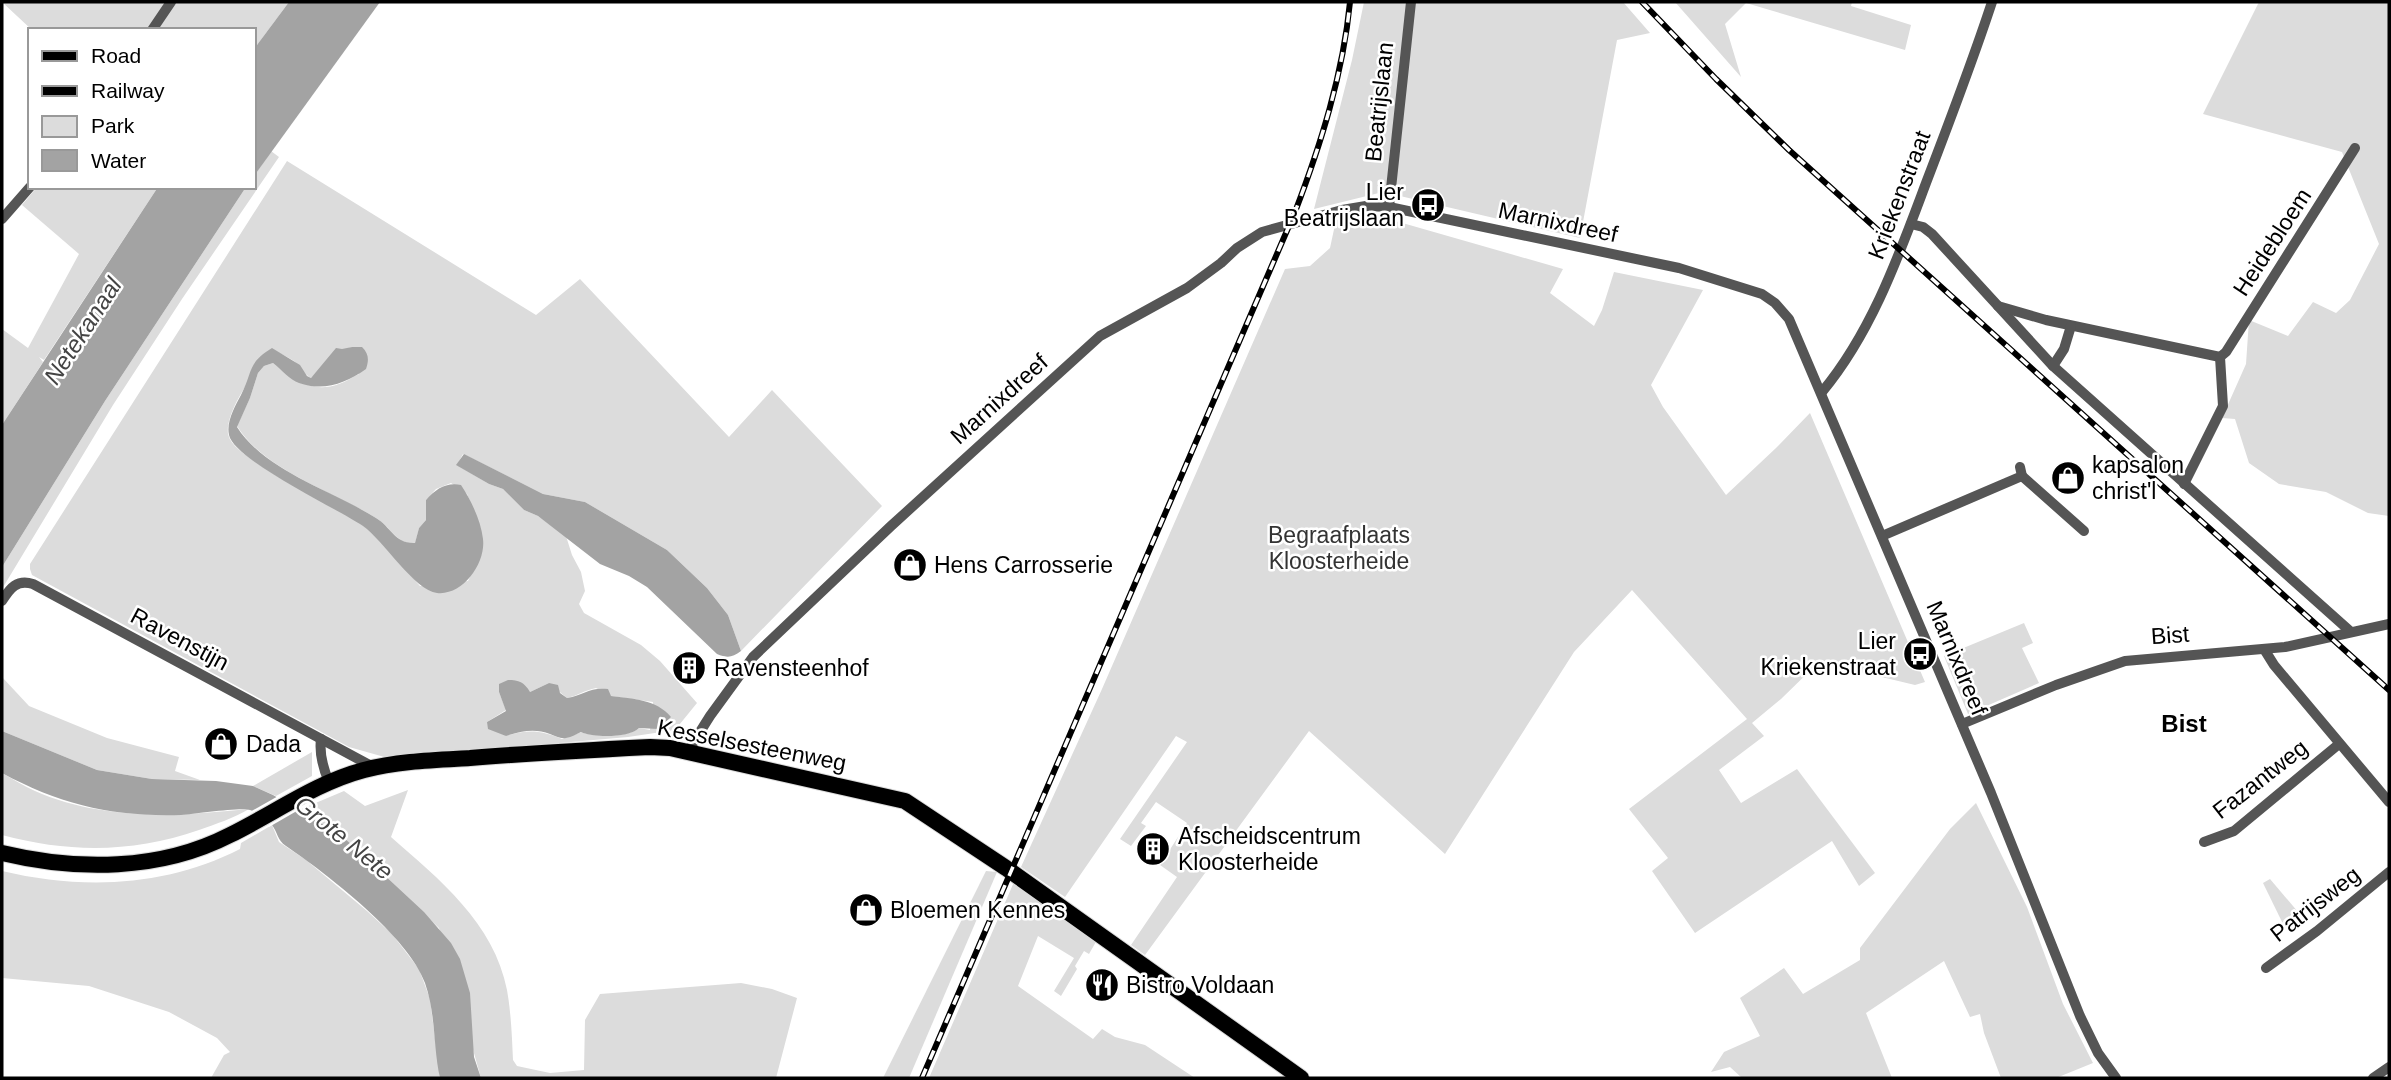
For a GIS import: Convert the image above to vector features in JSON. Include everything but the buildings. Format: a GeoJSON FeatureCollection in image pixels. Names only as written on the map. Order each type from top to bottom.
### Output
{"type":"FeatureCollection","features":[{"type":"Feature","properties":{"kind":"main road","name":"Kesselsesteenweg"},"geometry":{"type":"LineString","coordinates":[[2,853],[53,864],[122,864],[182,854],[228,837],[330,782],[375,768],[447,760],[650,747],[688,751],[905,801],[1006,868],[1301,1078]]}},
{"type":"Feature","properties":{"kind":"street"},"geometry":{"type":"LineString","coordinates":[[153,28],[171,2]]}},
{"type":"Feature","properties":{"kind":"street","name":"Beatrijslaan"},"geometry":{"type":"LineString","coordinates":[[1389,207],[1411,2]]}},
{"type":"Feature","properties":{"kind":"street","name":"Kriekenstraat"},"geometry":{"type":"LineString","coordinates":[[1822,392],[1840,368],[1880,298],[1901,252],[1992,2]]}},
{"type":"Feature","properties":{"kind":"street","name":"Heidebloem"},"geometry":{"type":"LineString","coordinates":[[2220,357],[2226,352],[2355,148]]}},
{"type":"Feature","properties":{"kind":"street"},"geometry":{"type":"LineString","coordinates":[[2,219],[28,189]]}},
{"type":"Feature","properties":{"kind":"street","name":"Marnixdreef"},"geometry":{"type":"LineString","coordinates":[[688,751],[709,716],[753,657],[891,526],[1100,336],[1187,288],[1222,263],[1237,248],[1262,232],[1342,210],[1366,206],[1389,207],[1679,268],[1762,294],[1775,303],[1789,319],[1962,724],[2080,1016],[2098,1053],[2116,1078]]}},
{"type":"Feature","properties":{"kind":"street"},"geometry":{"type":"LineString","coordinates":[[1911,224],[1923,227],[1932,234],[2053,366],[2351,632]]}},
{"type":"Feature","properties":{"kind":"street"},"geometry":{"type":"LineString","coordinates":[[1997,306],[2071,326],[2220,357],[2223,406],[2184,484]]}},
{"type":"Feature","properties":{"kind":"street"},"geometry":{"type":"LineString","coordinates":[[2053,366],[2064,349],[2071,326]]}},
{"type":"Feature","properties":{"kind":"street"},"geometry":{"type":"LineString","coordinates":[[1882,536],[2021,472],[2084,531]]}},
{"type":"Feature","properties":{"kind":"street","name":"Ravenstijn"},"geometry":{"type":"LineString","coordinates":[[2,601],[11,587],[18,583],[33,584],[375,768]]}},
{"type":"Feature","properties":{"kind":"street","name":"Bist"},"geometry":{"type":"LineString","coordinates":[[1962,724],[2056,685],[2124,661],[2264,649],[2389,624]]}},
{"type":"Feature","properties":{"kind":"street"},"geometry":{"type":"LineString","coordinates":[[2264,649],[2274,666],[2389,802]]}},
{"type":"Feature","properties":{"kind":"street"},"geometry":{"type":"LineString","coordinates":[[321,739],[324,770],[330,782]]}},
{"type":"Feature","properties":{"kind":"street","name":"Fazantweg"},"geometry":{"type":"LineString","coordinates":[[2204,842],[2234,831],[2339,744]]}},
{"type":"Feature","properties":{"kind":"street","name":"Patrijsweg"},"geometry":{"type":"LineString","coordinates":[[2266,968],[2317,931],[2389,872]]}},
{"type":"Feature","properties":{"kind":"street"},"geometry":{"type":"LineString","coordinates":[[2373,1078],[2389,1067]]}},
{"type":"Feature","properties":{"kind":"green space"},"geometry":{"type":"Polygon","coordinates":[[[2,2],[289,2],[256,46],[256,28],[30,28],[2,2]]]}},
{"type":"Feature","properties":{"kind":"green space"},"geometry":{"type":"Polygon","coordinates":[[[1364,2],[1623,2],[1650,33],[1617,40],[1580,238],[1383,192],[1314,209],[1364,2]]]}},
{"type":"Feature","properties":{"kind":"green space"},"geometry":{"type":"Polygon","coordinates":[[[1675,2],[1852,2],[1851,6],[1911,25],[1905,50],[1746,3],[1725,24],[1741,77],[1675,2]]]}},
{"type":"Feature","properties":{"kind":"green space"},"geometry":{"type":"Polygon","coordinates":[[[2259,2],[2389,2],[2389,516],[2368,513],[2326,492],[2279,484],[2249,463],[2235,419],[2222,418],[2246,364],[2249,320],[2288,336],[2313,302],[2336,313],[2350,300],[2379,244],[2342,152],[2203,114],[2259,2]]]}},
{"type":"Feature","properties":{"kind":"green space"},"geometry":{"type":"Polygon","coordinates":[[[271,151],[279,157],[113,405],[2,589],[2,567],[105,401],[245,189],[256,189],[256,173],[271,151]]]}},
{"type":"Feature","properties":{"kind":"green space"},"geometry":{"type":"Polygon","coordinates":[[[287,161],[536,315],[580,279],[729,437],[772,390],[882,506],[741,651],[728,615],[707,588],[667,550],[585,502],[543,494],[463,454],[457,465],[503,489],[524,510],[538,516],[566,536],[581,572],[585,591],[579,604],[584,613],[641,645],[660,661],[697,703],[675,730],[628,737],[388,758],[349,747],[32,575],[30,564],[287,161]],[[352,347],[335,356],[311,378],[294,361],[272,349],[237,401],[228,424],[230,439],[242,453],[275,475],[365,527],[420,586],[468,581],[482,550],[480,527],[467,494],[451,483],[436,489],[426,500],[426,520],[419,528],[415,544],[408,543],[398,538],[376,518],[301,479],[264,456],[237,426],[258,373],[264,366],[273,363],[303,383],[329,387],[359,374],[352,347]],[[549,683],[530,692],[499,692],[506,710],[487,722],[506,736],[534,732],[562,739],[582,732],[611,736],[639,728],[650,730],[653,702],[611,696],[596,688],[567,698],[549,683]]]}},
{"type":"Feature","properties":{"kind":"green space"},"geometry":{"type":"Polygon","coordinates":[[[35,189],[157,189],[44,360],[39,357],[43,362],[2,425],[2,329],[28,348],[79,254],[22,205],[35,189]]]}},
{"type":"Feature","properties":{"kind":"green space","name":"Begraafplaats Kloosterheide"},"geometry":{"type":"Polygon","coordinates":[[[1364,216],[1399,222],[1563,269],[1550,293],[1594,326],[1614,272],[1703,290],[1651,385],[1663,407],[1726,495],[1810,413],[1925,682],[1915,685],[1819,662],[1752,723],[1764,736],[1719,770],[1741,803],[1797,769],[1875,873],[1859,886],[1832,841],[1695,933],[1652,871],[1668,858],[1629,809],[1747,719],[1632,590],[1574,652],[1445,854],[1309,731],[1145,955],[1131,945],[1177,877],[1160,865],[1187,823],[1156,802],[1141,823],[1146,826],[1131,846],[1120,839],[1187,742],[1176,736],[1065,897],[1021,867],[1102,689],[1285,269],[1310,266],[1330,248],[1336,220],[1364,216]]]}},
{"type":"Feature","properties":{"kind":"green space"},"geometry":{"type":"Polygon","coordinates":[[[2024,623],[2033,643],[2022,648],[2039,683],[1968,714],[1944,656],[2024,623]]]}},
{"type":"Feature","properties":{"kind":"green space"},"geometry":{"type":"Polygon","coordinates":[[[2,677],[29,706],[107,738],[179,757],[175,771],[200,780],[152,779],[97,770],[2,731],[2,677]]]}},
{"type":"Feature","properties":{"kind":"green space"},"geometry":{"type":"Polygon","coordinates":[[[312,752],[312,776],[276,796],[253,786],[312,752]]]}},
{"type":"Feature","properties":{"kind":"green space"},"geometry":{"type":"Polygon","coordinates":[[[2,773],[35,791],[61,801],[114,812],[168,814],[249,809],[199,830],[150,843],[101,848],[52,845],[2,835],[2,773]]]}},
{"type":"Feature","properties":{"kind":"green space"},"geometry":{"type":"Polygon","coordinates":[[[408,790],[391,837],[428,869],[462,904],[490,944],[507,990],[513,1060],[517,1066],[550,1073],[584,1070],[585,1020],[600,994],[741,983],[772,989],[797,998],[776,1078],[481,1078],[439,928],[340,834],[299,810],[344,791],[365,806],[408,790]]]}},
{"type":"Feature","properties":{"kind":"green space"},"geometry":{"type":"Polygon","coordinates":[[[1976,803],[2027,907],[2063,1004],[2093,1063],[2056,1078],[2001,1078],[1984,1033],[1980,1014],[1970,1017],[1944,961],[1866,1013],[1892,1078],[1742,1078],[1730,1067],[1711,1072],[1724,1052],[1760,1036],[1740,998],[1784,968],[1803,994],[1860,960],[1860,948],[1950,829],[1976,803]]]}},
{"type":"Feature","properties":{"kind":"green space"},"geometry":{"type":"Polygon","coordinates":[[[272,825],[279,842],[306,860],[367,911],[392,934],[419,969],[430,999],[440,1078],[211,1078],[224,1055],[230,1052],[217,1038],[169,1012],[89,986],[2,978],[2,871],[63,881],[153,878],[212,862],[240,849],[241,843],[272,825]]]}},
{"type":"Feature","properties":{"kind":"green space"},"geometry":{"type":"Polygon","coordinates":[[[986,871],[997,872],[909,1078],[883,1078],[986,871]]]}},
{"type":"Feature","properties":{"kind":"green space"},"geometry":{"type":"Polygon","coordinates":[[[2270,879],[2304,919],[2285,928],[2263,883],[2270,879]]]}},
{"type":"Feature","properties":{"kind":"green space"},"geometry":{"type":"Polygon","coordinates":[[[1014,882],[1097,940],[1089,954],[1084,951],[1061,996],[1054,991],[1074,958],[1038,936],[1018,986],[1093,1039],[1102,1029],[1115,1037],[1145,1045],[1195,1078],[929,1078],[1014,882]]]}},
{"type":"Feature","properties":{"kind":"water"},"geometry":{"type":"Polygon","coordinates":[[[289,2],[380,2],[256,173],[256,46],[289,2]]]}},
{"type":"Feature","properties":{"kind":"water","name":"Netekanaal"},"geometry":{"type":"Polygon","coordinates":[[[157,189],[245,189],[105,401],[2,567],[2,425],[157,189]]]}},
{"type":"Feature","properties":{"kind":"water"},"geometry":{"type":"Polygon","coordinates":[[[362,347],[366,352],[366,369],[334,385],[308,386],[292,379],[273,363],[264,366],[258,373],[237,427],[264,456],[301,479],[376,518],[398,538],[408,543],[415,543],[419,528],[426,520],[426,500],[442,487],[461,485],[478,518],[483,548],[481,558],[471,576],[464,584],[447,593],[437,593],[419,584],[363,526],[267,470],[235,445],[229,435],[234,409],[254,363],[264,353],[272,348],[300,365],[311,378],[336,348],[362,347]]]}},
{"type":"Feature","properties":{"kind":"water"},"geometry":{"type":"Polygon","coordinates":[[[464,454],[543,494],[585,502],[667,550],[707,588],[728,615],[741,651],[729,657],[717,654],[647,587],[600,564],[538,516],[524,510],[503,489],[456,465],[464,454]]]}},
{"type":"Feature","properties":{"kind":"water"},"geometry":{"type":"Polygon","coordinates":[[[508,680],[521,682],[530,692],[549,683],[558,685],[560,693],[567,698],[591,690],[608,689],[611,696],[651,703],[671,717],[658,729],[639,728],[620,735],[602,736],[581,732],[564,738],[533,731],[506,736],[488,729],[487,722],[506,711],[499,684],[508,680]]]}},
{"type":"Feature","properties":{"kind":"water","name":"Grote Nete"},"geometry":{"type":"Polygon","coordinates":[[[2,731],[97,770],[152,779],[216,781],[253,786],[340,834],[424,912],[451,943],[460,959],[470,993],[474,1057],[481,1078],[440,1078],[429,995],[416,965],[385,927],[344,890],[283,844],[272,825],[265,819],[245,809],[181,815],[133,814],[67,801],[2,773],[2,731]]]}},
{"type":"Feature","properties":{"kind":"pier"},"geometry":{"type":"Polygon","coordinates":[[[280,795],[302,808],[269,827],[248,813],[280,795]]]}},
{"type":"Feature","properties":{"kind":"railway"},"geometry":{"type":"LineString","coordinates":[[922,1078],[1295,212],[1330,109],[1350,2]]}},
{"type":"Feature","properties":{"kind":"railway"},"geometry":{"type":"LineString","coordinates":[[1642,2],[1789,150],[2389,690]]}},
{"type":"Feature","properties":{"kind":"place","name":"Lier Beatrijslaan"},"geometry":{"type":"Point","coordinates":[1428,205]}},
{"type":"Feature","properties":{"kind":"place","name":"kapsalon christ'l"},"geometry":{"type":"Point","coordinates":[2068,478]}},
{"type":"Feature","properties":{"kind":"place","name":"Hens Carrosserie"},"geometry":{"type":"Point","coordinates":[910,565]}},
{"type":"Feature","properties":{"kind":"place","name":"Lier Kriekenstraat"},"geometry":{"type":"Point","coordinates":[1920,654]}},
{"type":"Feature","properties":{"kind":"place","name":"Ravensteenhof"},"geometry":{"type":"Point","coordinates":[689,668]}},
{"type":"Feature","properties":{"kind":"place","name":"Dada"},"geometry":{"type":"Point","coordinates":[221,744]}},
{"type":"Feature","properties":{"kind":"place","name":"Afscheidscentrum Kloosterheide"},"geometry":{"type":"Point","coordinates":[1153,849]}},
{"type":"Feature","properties":{"kind":"place","name":"Bloemen Kennes"},"geometry":{"type":"Point","coordinates":[866,910]}},
{"type":"Feature","properties":{"kind":"place","name":"Bistro Voldaan"},"geometry":{"type":"Point","coordinates":[1102,985]}},
{"type":"Feature","properties":{"kind":"district","name":"Bist"},"geometry":{"type":"Point","coordinates":[2184,724]}}]}
